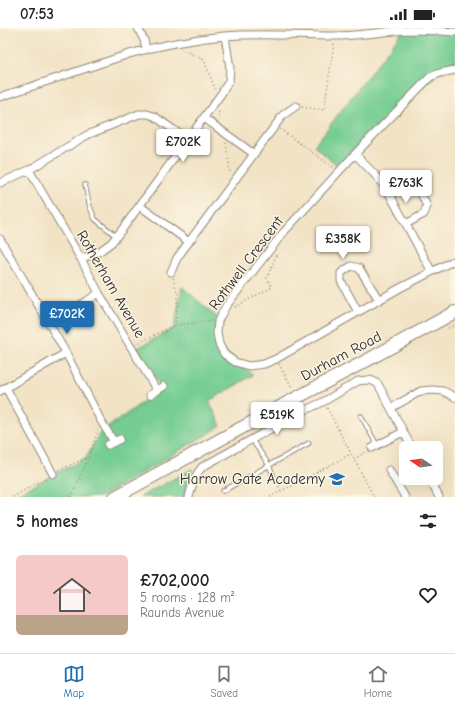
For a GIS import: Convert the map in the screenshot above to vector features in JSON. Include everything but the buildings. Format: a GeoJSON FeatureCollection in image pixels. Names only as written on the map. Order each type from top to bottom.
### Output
{"type":"FeatureCollection","features":[{"type":"Feature","properties":{"kind":"main road","name":"Durham Road"},"geometry":{"type":"LineString","coordinates":[[115,497],[455,312]]}},
{"type":"Feature","properties":{"kind":"street"},"geometry":{"type":"LineString","coordinates":[[138,28],[144,40],[146,49]]}},
{"type":"Feature","properties":{"kind":"street"},"geometry":{"type":"LineString","coordinates":[[312,28],[312,36]]}},
{"type":"Feature","properties":{"kind":"street"},"geometry":{"type":"LineString","coordinates":[[0,97],[146,49],[199,39],[256,34],[335,36],[410,30],[455,32]]}},
{"type":"Feature","properties":{"kind":"street"},"geometry":{"type":"LineString","coordinates":[[81,259],[100,251],[111,243],[140,206],[221,94],[229,81],[230,68],[225,36]]}},
{"type":"Feature","properties":{"kind":"street","name":"Rothwell Crescent"},"geometry":{"type":"LineString","coordinates":[[455,70],[430,77],[355,154],[283,233],[226,306],[218,321],[217,333],[219,344],[224,354],[235,362],[249,366],[264,364],[276,359],[400,288],[455,260]]}},
{"type":"Feature","properties":{"kind":"street"},"geometry":{"type":"LineString","coordinates":[[171,272],[177,258],[283,115],[296,106]]}},
{"type":"Feature","properties":{"kind":"street"},"geometry":{"type":"LineString","coordinates":[[0,183],[29,170],[87,135],[139,114],[154,116],[188,140]]}},
{"type":"Feature","properties":{"kind":"street"},"geometry":{"type":"LineString","coordinates":[[204,118],[254,154]]}},
{"type":"Feature","properties":{"kind":"street"},"geometry":{"type":"LineString","coordinates":[[355,154],[378,178],[390,195],[432,272]]}},
{"type":"Feature","properties":{"kind":"street","name":"Rotherham Avenue"},"geometry":{"type":"LineString","coordinates":[[29,170],[81,259],[99,294],[157,391]]}},
{"type":"Feature","properties":{"kind":"street"},"geometry":{"type":"LineString","coordinates":[[390,195],[410,185],[418,188],[427,206],[424,214],[406,224]]}},
{"type":"Feature","properties":{"kind":"street"},"geometry":{"type":"LineString","coordinates":[[140,206],[189,242]]}},
{"type":"Feature","properties":{"kind":"street"},"geometry":{"type":"LineString","coordinates":[[0,239],[66,353],[106,430],[114,442]]}},
{"type":"Feature","properties":{"kind":"street"},"geometry":{"type":"LineString","coordinates":[[358,312],[341,281],[341,274],[351,266],[359,268],[379,300]]}},
{"type":"Feature","properties":{"kind":"street"},"geometry":{"type":"LineString","coordinates":[[50,325],[99,294]]}},
{"type":"Feature","properties":{"kind":"street"},"geometry":{"type":"LineString","coordinates":[[53,473],[3,389],[66,353]]}},
{"type":"Feature","properties":{"kind":"street"},"geometry":{"type":"LineString","coordinates":[[189,497],[197,472],[202,467],[301,412],[323,402],[358,381],[374,381],[378,384],[408,441]]}},
{"type":"Feature","properties":{"kind":"street"},"geometry":{"type":"LineString","coordinates":[[150,395],[164,386]]}},
{"type":"Feature","properties":{"kind":"street"},"geometry":{"type":"LineString","coordinates":[[391,408],[421,391],[443,391],[455,397]]}},
{"type":"Feature","properties":{"kind":"street"},"geometry":{"type":"LineString","coordinates":[[375,447],[403,432]]}},
{"type":"Feature","properties":{"kind":"street"},"geometry":{"type":"LineString","coordinates":[[389,470],[405,497]]}},
{"type":"Feature","properties":{"kind":"street"},"geometry":{"type":"LineString","coordinates":[[432,485],[437,496]]}},
{"type":"Feature","properties":{"kind":"lane"},"geometry":{"type":"LineString","coordinates":[[85,185],[90,208],[95,219],[116,237]]}},
{"type":"Feature","properties":{"kind":"lane"},"geometry":{"type":"LineString","coordinates":[[361,416],[375,447]]}},
{"type":"Feature","properties":{"kind":"lane"},"geometry":{"type":"LineString","coordinates":[[252,440],[274,475]]}},
{"type":"Feature","properties":{"kind":"lane"},"geometry":{"type":"LineString","coordinates":[[223,491],[309,443]]}},
{"type":"Feature","properties":{"kind":"path"},"geometry":{"type":"LineString","coordinates":[[296,106],[324,110],[335,36]]}},
{"type":"Feature","properties":{"kind":"path"},"geometry":{"type":"LineString","coordinates":[[276,126],[339,172]]}},
{"type":"Feature","properties":{"kind":"path"},"geometry":{"type":"LineString","coordinates":[[222,314],[272,287],[266,278],[276,256],[269,251]]}},
{"type":"Feature","properties":{"kind":"path"},"geometry":{"type":"LineString","coordinates":[[171,272],[178,295],[175,325]]}},
{"type":"Feature","properties":{"kind":"path"},"geometry":{"type":"LineString","coordinates":[[131,346],[175,325],[218,321]]}},
{"type":"Feature","properties":{"kind":"path"},"geometry":{"type":"LineString","coordinates":[[276,359],[298,398]]}},
{"type":"Feature","properties":{"kind":"path"},"geometry":{"type":"LineString","coordinates":[[106,430],[137,411],[150,395]]}},
{"type":"Feature","properties":{"kind":"path"},"geometry":{"type":"LineString","coordinates":[[323,402],[374,497]]}},
{"type":"Feature","properties":{"kind":"path"},"geometry":{"type":"LineString","coordinates":[[71,497],[89,457],[102,422]]}},
{"type":"Feature","properties":{"kind":"path"},"geometry":{"type":"LineString","coordinates":[[354,459],[375,447]]}},
{"type":"Feature","properties":{"kind":"path"},"geometry":{"type":"LineString","coordinates":[[270,497],[352,454]]}},
{"type":"Feature","properties":{"kind":"path"},"geometry":{"type":"LineString","coordinates":[[13,497],[53,473],[89,457]]}},
{"type":"Feature","properties":{"kind":"path"},"geometry":{"type":"LineString","coordinates":[[274,475],[281,491]]}},
{"type":"Feature","properties":{"kind":"green space"},"geometry":{"type":"Polygon","coordinates":[[[405,28],[455,28],[455,65],[446,66],[337,165],[314,146],[405,28]]]}},
{"type":"Feature","properties":{"kind":"green space"},"geometry":{"type":"Polygon","coordinates":[[[182,287],[219,319],[218,346],[253,375],[209,401],[221,426],[101,497],[11,497],[86,458],[100,433],[162,388],[136,349],[174,328],[182,287]]]}},
{"type":"Feature","properties":{"kind":"green space"},"geometry":{"type":"Polygon","coordinates":[[[192,469],[185,497],[140,497],[192,469]]]}},
{"type":"Feature","properties":{"kind":"place","name":"Harrow Gate Academy"},"geometry":{"type":"Point","coordinates":[337,479]}}]}
